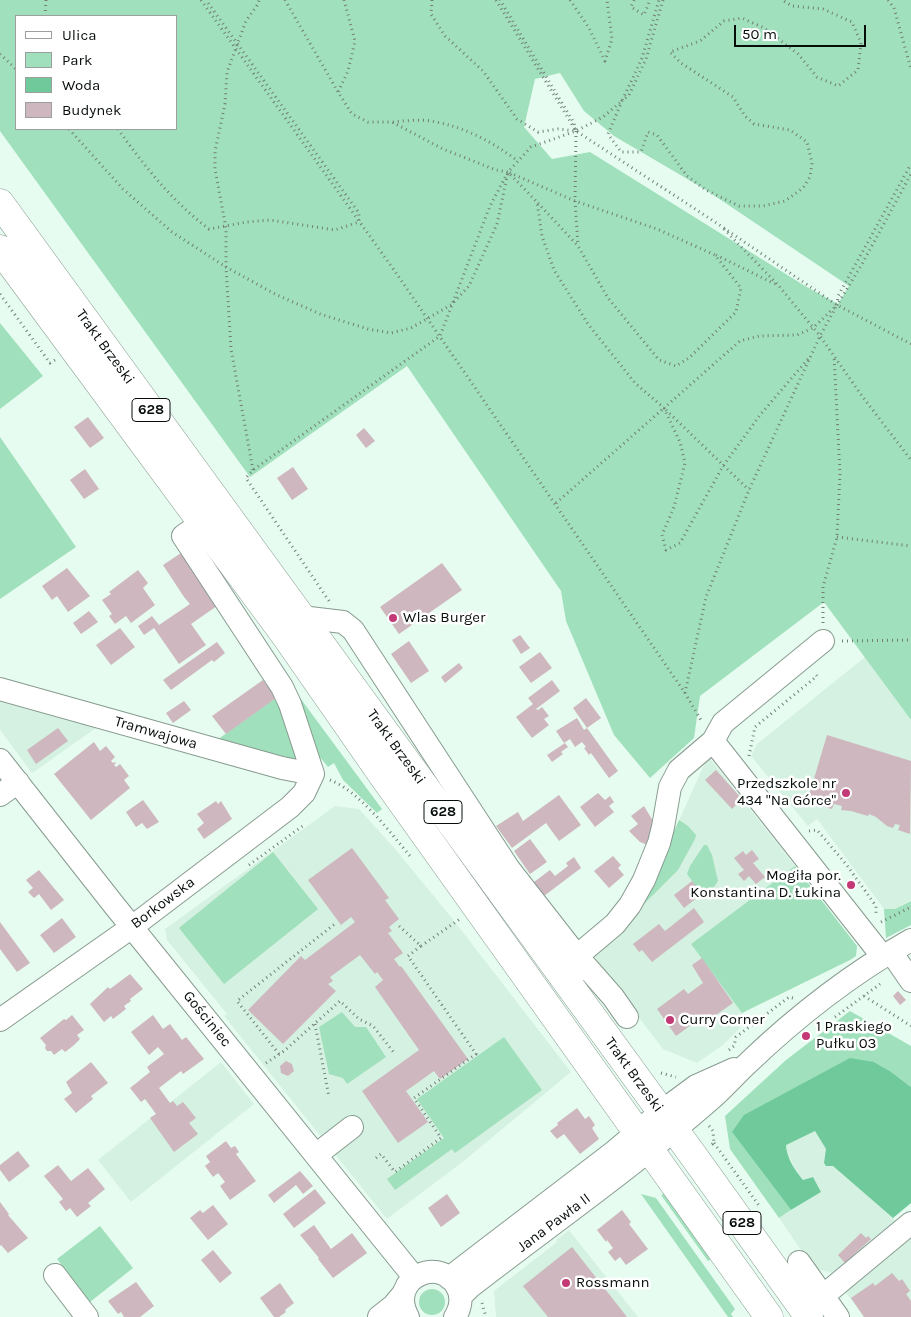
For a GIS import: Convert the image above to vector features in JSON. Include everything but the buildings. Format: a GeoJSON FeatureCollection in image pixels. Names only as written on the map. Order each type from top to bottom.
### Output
{"type":"FeatureCollection","features":[{"type":"Feature","properties":{"kind":"main road","name":"Trakt Brzeski"},"geometry":{"type":"LineString","coordinates":[[0,204],[668,1121],[816,1307]]}},
{"type":"Feature","properties":{"kind":"main road","name":"Trakt Brzeski"},"geometry":{"type":"LineString","coordinates":[[0,249],[287,638],[383,776],[769,1317]]}},
{"type":"Feature","properties":{"kind":"street"},"geometry":{"type":"LineString","coordinates":[[203,522],[183,536],[282,687],[290,704],[313,774]]}},
{"type":"Feature","properties":{"kind":"street"},"geometry":{"type":"LineString","coordinates":[[301,617],[343,622],[353,630],[509,869],[577,956],[613,997],[627,1017]]}},
{"type":"Feature","properties":{"kind":"street"},"geometry":{"type":"LineString","coordinates":[[585,1007],[576,968],[577,956],[615,924],[630,905],[644,880],[664,827],[670,787],[679,770],[712,741],[723,723],[823,641]]}},
{"type":"Feature","properties":{"kind":"street","name":"Tramwajowa"},"geometry":{"type":"LineString","coordinates":[[0,689],[282,768],[313,774]]}},
{"type":"Feature","properties":{"kind":"street"},"geometry":{"type":"LineString","coordinates":[[712,741],[911,981]]}},
{"type":"Feature","properties":{"kind":"street","name":"Gościniec"},"geometry":{"type":"LineString","coordinates":[[0,760],[9,788],[132,927],[316,1155],[409,1286]]}},
{"type":"Feature","properties":{"kind":"street","name":"Borkowska"},"geometry":{"type":"LineString","coordinates":[[0,1020],[132,927],[290,807],[304,793],[313,774]]}},
{"type":"Feature","properties":{"kind":"street"},"geometry":{"type":"LineString","coordinates":[[643,1142],[668,1121],[710,1100],[748,1062],[818,1002],[847,980],[911,940]]}},
{"type":"Feature","properties":{"kind":"street"},"geometry":{"type":"LineString","coordinates":[[316,1155],[352,1127]]}},
{"type":"Feature","properties":{"kind":"street","name":"Jana Pawła II"},"geometry":{"type":"LineString","coordinates":[[449,1278],[643,1142]]}},
{"type":"Feature","properties":{"kind":"street","name":"Jana Pawła II"},"geometry":{"type":"LineString","coordinates":[[460,1310],[482,1278],[643,1142]]}},
{"type":"Feature","properties":{"kind":"street"},"geometry":{"type":"LineString","coordinates":[[816,1307],[911,1223]]}},
{"type":"Feature","properties":{"kind":"street"},"geometry":{"type":"LineString","coordinates":[[799,1262],[816,1307],[838,1317]]}},
{"type":"Feature","properties":{"kind":"street"},"geometry":{"type":"LineString","coordinates":[[378,1317],[393,1306],[409,1286],[424,1272],[434,1272],[449,1278],[455,1283],[460,1310]]}},
{"type":"Feature","properties":{"kind":"street"},"geometry":{"type":"LineString","coordinates":[[55,1275],[87,1317]]}},
{"type":"Feature","properties":{"kind":"street"},"geometry":{"type":"LineString","coordinates":[[408,1317],[403,1306],[409,1286]]}},
{"type":"Feature","properties":{"kind":"path"},"geometry":{"type":"LineString","coordinates":[[45,15],[46,0]]}},
{"type":"Feature","properties":{"kind":"path"},"geometry":{"type":"LineString","coordinates":[[200,0],[440,336],[556,503],[685,693],[712,741]]}},
{"type":"Feature","properties":{"kind":"path"},"geometry":{"type":"LineString","coordinates":[[206,0],[359,213],[358,222]]}},
{"type":"Feature","properties":{"kind":"path"},"geometry":{"type":"LineString","coordinates":[[253,470],[232,349],[226,267],[226,228],[215,169],[215,151],[225,104],[227,72],[246,21],[258,4],[258,0]]}},
{"type":"Feature","properties":{"kind":"path"},"geometry":{"type":"LineString","coordinates":[[285,0],[352,114],[368,122],[430,121],[464,130],[478,134],[492,142],[518,161]]}},
{"type":"Feature","properties":{"kind":"path"},"geometry":{"type":"LineString","coordinates":[[338,92],[348,70],[355,41],[344,0]]}},
{"type":"Feature","properties":{"kind":"path"},"geometry":{"type":"LineString","coordinates":[[432,0],[431,14],[446,36],[483,71],[516,119],[538,132],[558,129],[576,131],[837,304],[911,344]]}},
{"type":"Feature","properties":{"kind":"path"},"geometry":{"type":"LineString","coordinates":[[498,0],[574,124],[576,131],[575,201],[578,246]]}},
{"type":"Feature","properties":{"kind":"path"},"geometry":{"type":"LineString","coordinates":[[570,0],[589,28],[605,61],[612,39],[606,0]]}},
{"type":"Feature","properties":{"kind":"path"},"geometry":{"type":"LineString","coordinates":[[634,0],[631,8],[644,15],[650,0]]}},
{"type":"Feature","properties":{"kind":"path"},"geometry":{"type":"LineString","coordinates":[[659,0],[642,58],[608,134],[621,152],[641,152],[648,132],[657,135],[688,176],[706,190],[740,206],[763,206],[785,200],[802,188],[810,176],[812,164],[807,142],[790,130],[754,124],[745,116],[733,97],[681,63],[670,52],[700,41],[724,21],[742,18],[764,28],[798,54],[816,77],[838,86],[858,70],[861,43],[852,22],[823,9],[792,6],[782,0]]}},
{"type":"Feature","properties":{"kind":"path"},"geometry":{"type":"LineString","coordinates":[[343,622],[246,478],[253,470],[440,336],[450,305],[490,206],[508,172],[531,147],[576,131],[603,117],[629,95],[646,59],[663,0]]}},
{"type":"Feature","properties":{"kind":"path"},"geometry":{"type":"LineString","coordinates":[[888,0],[894,8],[911,68]]}},
{"type":"Feature","properties":{"kind":"path"},"geometry":{"type":"LineString","coordinates":[[0,54],[15,68]]}},
{"type":"Feature","properties":{"kind":"path"},"geometry":{"type":"LineString","coordinates":[[392,122],[443,149],[496,170],[508,172],[575,201],[657,229],[779,286]]}},
{"type":"Feature","properties":{"kind":"path"},"geometry":{"type":"LineString","coordinates":[[69,130],[123,190],[172,232],[226,267],[275,294],[320,314],[391,334],[411,328],[450,305],[469,286],[497,224],[508,172]]}},
{"type":"Feature","properties":{"kind":"path"},"geometry":{"type":"LineString","coordinates":[[119,130],[137,156],[163,186],[195,219],[209,229],[270,220],[334,230],[358,222]]}},
{"type":"Feature","properties":{"kind":"path"},"geometry":{"type":"LineString","coordinates":[[556,503],[740,341],[759,336],[797,336],[813,328],[837,304],[838,296],[911,164]]}},
{"type":"Feature","properties":{"kind":"path"},"geometry":{"type":"LineString","coordinates":[[508,172],[578,246],[608,298],[659,360],[676,366],[689,358],[736,312],[741,288],[715,255]]}},
{"type":"Feature","properties":{"kind":"path"},"geometry":{"type":"LineString","coordinates":[[685,693],[706,597],[749,490],[820,336],[911,174]]}},
{"type":"Feature","properties":{"kind":"path"},"geometry":{"type":"LineString","coordinates":[[537,202],[542,236],[554,270],[583,316],[635,383],[664,408],[749,490]]}},
{"type":"Feature","properties":{"kind":"path"},"geometry":{"type":"LineString","coordinates":[[718,224],[779,286],[820,336],[862,396],[911,460]]}},
{"type":"Feature","properties":{"kind":"path"},"geometry":{"type":"LineString","coordinates":[[664,408],[680,442],[684,463],[674,507],[662,535],[666,550],[680,543],[723,466],[760,415],[811,356]]}},
{"type":"Feature","properties":{"kind":"path"},"geometry":{"type":"LineString","coordinates":[[834,356],[840,473],[838,537],[823,587],[823,641],[911,640]]}},
{"type":"Feature","properties":{"kind":"path"},"geometry":{"type":"LineString","coordinates":[[838,537],[911,546]]}},
{"type":"Feature","properties":{"kind":"path"},"geometry":{"type":"LineString","coordinates":[[748,758],[755,727],[817,676],[802,658]]}},
{"type":"Feature","properties":{"kind":"path"},"geometry":{"type":"LineString","coordinates":[[806,832],[817,830],[846,864],[876,906],[876,925],[911,907]]}},
{"type":"Feature","properties":{"kind":"path"},"geometry":{"type":"LineString","coordinates":[[376,1158],[380,1154],[395,1172],[441,1138],[414,1098],[476,1054],[408,956],[464,916]]}},
{"type":"Feature","properties":{"kind":"path"},"geometry":{"type":"LineString","coordinates":[[279,1054],[237,1002],[336,923]]}},
{"type":"Feature","properties":{"kind":"path"},"geometry":{"type":"LineString","coordinates":[[399,926],[421,946]]}},
{"type":"Feature","properties":{"kind":"path"},"geometry":{"type":"LineString","coordinates":[[864,996],[911,1026]]}},
{"type":"Feature","properties":{"kind":"path"},"geometry":{"type":"LineString","coordinates":[[262,1066],[279,1054],[340,1001],[359,1019],[373,1026],[395,1054]]}},
{"type":"Feature","properties":{"kind":"path"},"geometry":{"type":"LineString","coordinates":[[315,1024],[329,1096]]}},
{"type":"Feature","properties":{"kind":"path"},"geometry":{"type":"LineString","coordinates":[[658,1072],[675,1077]]}},
{"type":"Feature","properties":{"kind":"path"},"geometry":{"type":"LineString","coordinates":[[714,1143],[765,1214]]}},
{"type":"Feature","properties":{"kind":"shaded area","name":"Przedszkole nr 434 \"Na Górce\""},"geometry":{"type":"Polygon","coordinates":[[[865,657],[911,720],[911,900],[895,909],[884,909],[817,819],[808,826],[751,756],[757,744],[865,657]]]}},
{"type":"Feature","properties":{"kind":"shaded area"},"geometry":{"type":"Polygon","coordinates":[[[0,699],[96,728],[32,773],[0,730],[0,699]]]}},
{"type":"Feature","properties":{"kind":"shaded area"},"geometry":{"type":"Polygon","coordinates":[[[708,756],[795,866],[691,944],[748,1020],[723,1045],[697,1063],[663,1049],[596,962],[595,952],[667,847],[708,756]]]}},
{"type":"Feature","properties":{"kind":"shaded area"},"geometry":{"type":"Polygon","coordinates":[[[335,806],[359,809],[396,850],[455,922],[571,1072],[465,1160],[387,1219],[224,1016],[227,1014],[167,940],[165,929],[335,806]]]}},
{"type":"Feature","properties":{"kind":"shaded area"},"geometry":{"type":"Polygon","coordinates":[[[221,1062],[254,1104],[131,1202],[98,1160],[221,1062]]]}},
{"type":"Feature","properties":{"kind":"shaded area"},"geometry":{"type":"Polygon","coordinates":[[[815,1131],[826,1149],[826,1166],[833,1166],[898,1224],[834,1277],[830,1272],[814,1269],[779,1218],[821,1192],[813,1177],[803,1180],[798,1174],[786,1150],[786,1144],[815,1131]]]}},
{"type":"Feature","properties":{"kind":"shaded area"},"geometry":{"type":"Polygon","coordinates":[[[911,1228],[911,1317],[864,1317],[841,1286],[911,1228]]]}},
{"type":"Feature","properties":{"kind":"shaded area"},"geometry":{"type":"Polygon","coordinates":[[[569,1230],[638,1317],[496,1317],[494,1291],[557,1242],[556,1240],[569,1230]]]}},
{"type":"Feature","properties":{"kind":"green space"},"geometry":{"type":"Polygon","coordinates":[[[0,0],[911,0],[911,720],[824,602],[700,696],[694,738],[650,778],[614,735],[566,621],[561,591],[407,366],[250,477],[0,131],[0,0]],[[560,73],[535,79],[524,127],[552,159],[590,152],[805,286],[838,304],[849,286],[706,190],[614,136],[584,111],[560,73]]]}},
{"type":"Feature","properties":{"kind":"green space"},"geometry":{"type":"Polygon","coordinates":[[[0,323],[43,376],[0,409],[0,323]]]}},
{"type":"Feature","properties":{"kind":"green space"},"geometry":{"type":"Polygon","coordinates":[[[0,437],[76,547],[0,599],[0,437]]]}},
{"type":"Feature","properties":{"kind":"green space"},"geometry":{"type":"Polygon","coordinates":[[[292,687],[382,809],[377,813],[343,780],[334,763],[328,767],[311,746],[292,687]]]}},
{"type":"Feature","properties":{"kind":"green space"},"geometry":{"type":"Polygon","coordinates":[[[274,699],[293,725],[296,764],[217,740],[274,699]]]}},
{"type":"Feature","properties":{"kind":"green space"},"geometry":{"type":"Polygon","coordinates":[[[679,820],[696,835],[695,839],[678,870],[638,910],[679,820]]]}},
{"type":"Feature","properties":{"kind":"green space"},"geometry":{"type":"Polygon","coordinates":[[[704,845],[707,845],[712,855],[718,881],[703,896],[687,874],[704,845]]]}},
{"type":"Feature","properties":{"kind":"green space"},"geometry":{"type":"Polygon","coordinates":[[[273,852],[318,909],[224,984],[179,928],[273,852]]]}},
{"type":"Feature","properties":{"kind":"green space"},"geometry":{"type":"Polygon","coordinates":[[[795,866],[857,946],[856,956],[742,1013],[691,944],[795,866]]]}},
{"type":"Feature","properties":{"kind":"green space"},"geometry":{"type":"Polygon","coordinates":[[[911,901],[911,925],[886,938],[884,909],[895,909],[911,901]]]}},
{"type":"Feature","properties":{"kind":"green space"},"geometry":{"type":"Polygon","coordinates":[[[850,1011],[911,1046],[911,1087],[890,1071],[874,1062],[733,1133],[791,1210],[779,1218],[730,1149],[725,1116],[786,1060],[850,1011]]]}},
{"type":"Feature","properties":{"kind":"green space"},"geometry":{"type":"Polygon","coordinates":[[[342,1012],[355,1027],[366,1027],[386,1057],[347,1084],[343,1078],[329,1074],[319,1027],[342,1012]]]}},
{"type":"Feature","properties":{"kind":"green space"},"geometry":{"type":"Polygon","coordinates":[[[504,1037],[542,1090],[455,1153],[452,1149],[395,1190],[387,1179],[444,1138],[417,1099],[504,1037]]]}},
{"type":"Feature","properties":{"kind":"green space"},"geometry":{"type":"Polygon","coordinates":[[[666,1193],[712,1258],[708,1261],[661,1195],[666,1193]]]}},
{"type":"Feature","properties":{"kind":"green space"},"geometry":{"type":"Polygon","coordinates":[[[641,1194],[656,1198],[735,1309],[731,1314],[733,1317],[728,1317],[641,1194]]]}},
{"type":"Feature","properties":{"kind":"green space"},"geometry":{"type":"Polygon","coordinates":[[[100,1226],[133,1268],[90,1302],[57,1259],[100,1226]]]}},
{"type":"Feature","properties":{"kind":"green space"},"geometry":{"type":"Polygon","coordinates":[[[432,1289],[441,1293],[445,1302],[441,1311],[432,1315],[423,1311],[419,1302],[423,1293],[432,1289]]]}},
{"type":"Feature","properties":{"kind":"water"},"geometry":{"type":"Polygon","coordinates":[[[850,1058],[874,1062],[890,1071],[911,1087],[911,1203],[893,1218],[833,1166],[826,1166],[824,1163],[826,1149],[815,1131],[786,1145],[789,1159],[794,1168],[803,1180],[813,1177],[821,1192],[791,1210],[732,1132],[744,1115],[850,1058]]]}},
{"type":"Feature","properties":{"kind":"place","name":"Wlas Burger"},"geometry":{"type":"Point","coordinates":[393,618]}},
{"type":"Feature","properties":{"kind":"place","name":"Przedszkole nr 434 \"Na Górce\""},"geometry":{"type":"Point","coordinates":[846,793]}},
{"type":"Feature","properties":{"kind":"place","name":"Mogiła por. Konstantina D. Łukina"},"geometry":{"type":"Point","coordinates":[851,885]}},
{"type":"Feature","properties":{"kind":"place","name":"Curry Corner"},"geometry":{"type":"Point","coordinates":[670,1020]}},
{"type":"Feature","properties":{"kind":"place","name":"1 Praskiego Pułku 03"},"geometry":{"type":"Point","coordinates":[806,1036]}},
{"type":"Feature","properties":{"kind":"place","name":"Rossmann"},"geometry":{"type":"Point","coordinates":[566,1283]}}]}
